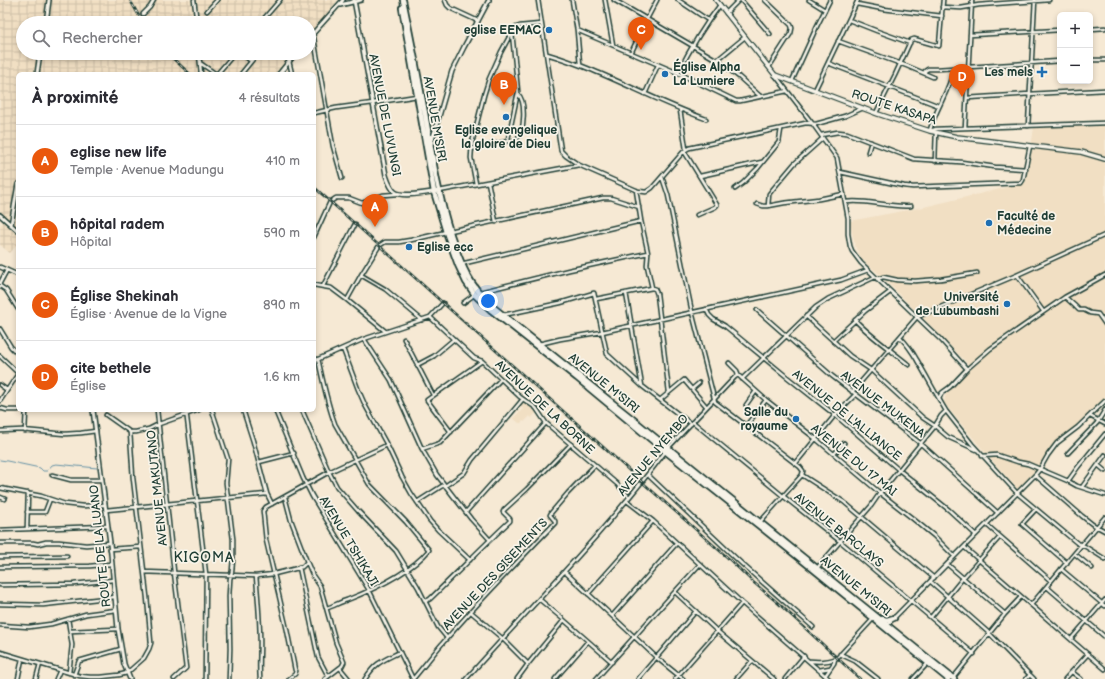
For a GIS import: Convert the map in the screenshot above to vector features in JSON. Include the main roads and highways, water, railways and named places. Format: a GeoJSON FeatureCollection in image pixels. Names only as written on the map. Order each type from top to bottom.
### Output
{"type":"FeatureCollection","features":[{"type":"Feature","properties":{"kind":"highway","name":"AVENUE M'SIRI"},"geometry":{"type":"LineString","coordinates":[[400,0],[436,191],[462,274],[477,294],[492,309],[577,378],[880,619],[886,626],[948,679]]}},
{"type":"Feature","properties":{"kind":"highway","name":"AVENUE M'SIRI"},"geometry":{"type":"LineString","coordinates":[[403,0],[428,149]]}},
{"type":"Feature","properties":{"kind":"highway","name":"AVENUE M'SIRI"},"geometry":{"type":"LineString","coordinates":[[448,232],[461,264],[477,294]]}},
{"type":"Feature","properties":{"kind":"highway","name":"AVENUE M'SIRI"},"geometry":{"type":"LineString","coordinates":[[492,309],[503,315],[667,450],[760,522],[873,618],[894,630],[954,679]]}},
{"type":"Feature","properties":{"kind":"highway"},"geometry":{"type":"LineString","coordinates":[[880,619],[893,619],[892,625],[894,630]]}},
{"type":"Feature","properties":{"kind":"main road","name":"ROUTE KASAPA"},"geometry":{"type":"LineString","coordinates":[[716,0],[775,75],[876,113],[930,131],[957,136],[1081,152],[1105,159]]}},
{"type":"Feature","properties":{"kind":"waterway"},"geometry":{"type":"LineString","coordinates":[[0,460],[40,468],[43,471],[47,471],[52,465],[56,464],[97,468]]}},
{"type":"Feature","properties":{"kind":"railway"},"geometry":{"type":"LineString","coordinates":[[130,0],[139,16]]}},
{"type":"Feature","properties":{"kind":"railway"},"geometry":{"type":"LineString","coordinates":[[175,60],[188,72]]}},
{"type":"Feature","properties":{"kind":"railway"},"geometry":{"type":"LineString","coordinates":[[316,189],[778,603],[860,679]]}},
{"type":"Feature","properties":{"kind":"place","name":"eglise EEMAC"},"geometry":{"type":"Point","coordinates":[549,30]}},
{"type":"Feature","properties":{"kind":"place","name":"Église Shekinah"},"geometry":{"type":"Point","coordinates":[641,50]}},
{"type":"Feature","properties":{"kind":"place","name":"Les mels"},"geometry":{"type":"Point","coordinates":[1042,72]}},
{"type":"Feature","properties":{"kind":"place","name":"Église Alpha La Lumiere"},"geometry":{"type":"Point","coordinates":[665,74]}},
{"type":"Feature","properties":{"kind":"place","name":"cite bethele"},"geometry":{"type":"Point","coordinates":[962,97]}},
{"type":"Feature","properties":{"kind":"place","name":"hôpital radem"},"geometry":{"type":"Point","coordinates":[504,105]}},
{"type":"Feature","properties":{"kind":"place","name":"Eglise evengelique la gloire de Dieu"},"geometry":{"type":"Point","coordinates":[506,117]}},
{"type":"Feature","properties":{"kind":"place","name":"Faculté de Médecine"},"geometry":{"type":"Point","coordinates":[989,223]}},
{"type":"Feature","properties":{"kind":"place","name":"eglise new life"},"geometry":{"type":"Point","coordinates":[375,227]}},
{"type":"Feature","properties":{"kind":"place","name":"Eglise ecc"},"geometry":{"type":"Point","coordinates":[409,247]}},
{"type":"Feature","properties":{"kind":"place","name":"Université de Lubumbashi"},"geometry":{"type":"Point","coordinates":[1007,304]}},
{"type":"Feature","properties":{"kind":"place","name":"Salle du royaume"},"geometry":{"type":"Point","coordinates":[796,419]}},
{"type":"Feature","properties":{"kind":"district","name":"KIGOMA"},"geometry":{"type":"Point","coordinates":[204,557]}}]}
